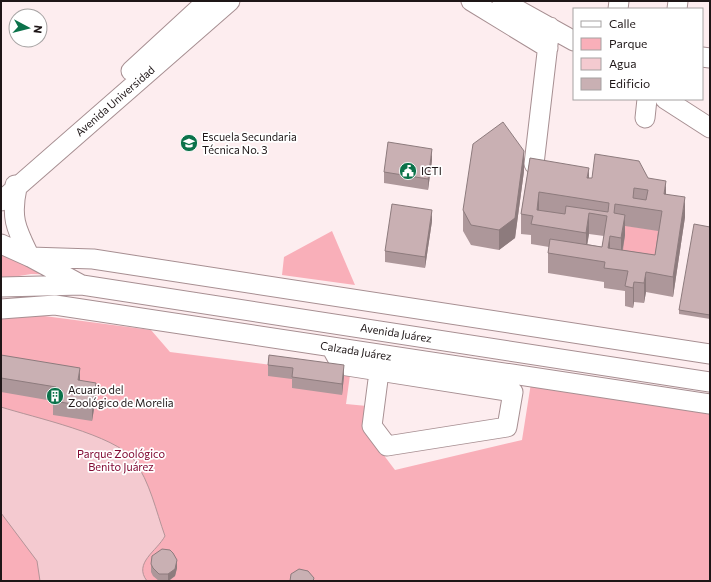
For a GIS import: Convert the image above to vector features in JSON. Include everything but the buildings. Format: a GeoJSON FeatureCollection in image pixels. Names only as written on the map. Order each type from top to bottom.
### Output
{"type":"FeatureCollection","features":[{"type":"Feature","properties":{"kind":"street","name":"Avenida Universidad"},"geometry":{"type":"LineString","coordinates":[[1,201],[10,186],[206,1]]}},
{"type":"Feature","properties":{"kind":"street","name":"Avenida Universidad"},"geometry":{"type":"LineString","coordinates":[[10,186],[230,1]]}},
{"type":"Feature","properties":{"kind":"street"},"geometry":{"type":"LineString","coordinates":[[502,1],[573,40]]}},
{"type":"Feature","properties":{"kind":"street"},"geometry":{"type":"LineString","coordinates":[[471,2],[548,48]]}},
{"type":"Feature","properties":{"kind":"street"},"geometry":{"type":"LineString","coordinates":[[534,164],[550,27]]}},
{"type":"Feature","properties":{"kind":"street"},"geometry":{"type":"LineString","coordinates":[[644,118],[647,100]]}},
{"type":"Feature","properties":{"kind":"street"},"geometry":{"type":"LineString","coordinates":[[667,100],[710,128]]}},
{"type":"Feature","properties":{"kind":"street"},"geometry":{"type":"LineString","coordinates":[[10,186],[15,226],[30,257],[93,259],[710,354]]}},
{"type":"Feature","properties":{"kind":"street","name":"Avenida Juárez"},"geometry":{"type":"LineString","coordinates":[[1,244],[30,257],[82,285]]}},
{"type":"Feature","properties":{"kind":"street","name":"Avenida Juárez"},"geometry":{"type":"LineString","coordinates":[[1,286],[82,285],[710,382]]}},
{"type":"Feature","properties":{"kind":"street","name":"Calzada Juárez"},"geometry":{"type":"LineString","coordinates":[[1,308],[55,305],[710,404]]}},
{"type":"Feature","properties":{"kind":"street"},"geometry":{"type":"LineString","coordinates":[[331,347],[341,365],[513,392],[507,427],[387,446],[372,426],[379,372]]}},
{"type":"Feature","properties":{"kind":"street"},"geometry":{"type":"LineString","coordinates":[[587,386],[607,366]]}},
{"type":"Feature","properties":{"kind":"green space"},"geometry":{"type":"Polygon","coordinates":[[[615,224],[662,231],[655,275],[610,256],[615,224]]]}},
{"type":"Feature","properties":{"kind":"green space"},"geometry":{"type":"Polygon","coordinates":[[[332,231],[355,285],[282,275],[284,257],[332,231]]]}},
{"type":"Feature","properties":{"kind":"green space"},"geometry":{"type":"Polygon","coordinates":[[[1,246],[70,275],[31,274],[1,279],[1,246]]]}},
{"type":"Feature","properties":{"kind":"green space","name":"Parque Zoológico Benito Juárez"},"geometry":{"type":"Polygon","coordinates":[[[29,314],[151,330],[170,352],[350,375],[346,404],[367,406],[364,429],[395,470],[522,440],[531,383],[710,411],[710,581],[1,581],[1,317],[29,314]]]}},
{"type":"Feature","properties":{"kind":"water"},"geometry":{"type":"Polygon","coordinates":[[[1,407],[92,435],[124,451],[134,460],[148,487],[165,536],[144,563],[143,575],[147,581],[40,581],[37,561],[1,513],[1,407]]]}},
{"type":"Feature","properties":{"kind":"place","name":"Escuela Secundaria Técnica No. 3"},"geometry":{"type":"Point","coordinates":[189,143]}},
{"type":"Feature","properties":{"kind":"place","name":"ICTI"},"geometry":{"type":"Point","coordinates":[408,171]}},
{"type":"Feature","properties":{"kind":"place","name":"Acuario del Zoológico de Morelia"},"geometry":{"type":"Point","coordinates":[55,396]}}]}
